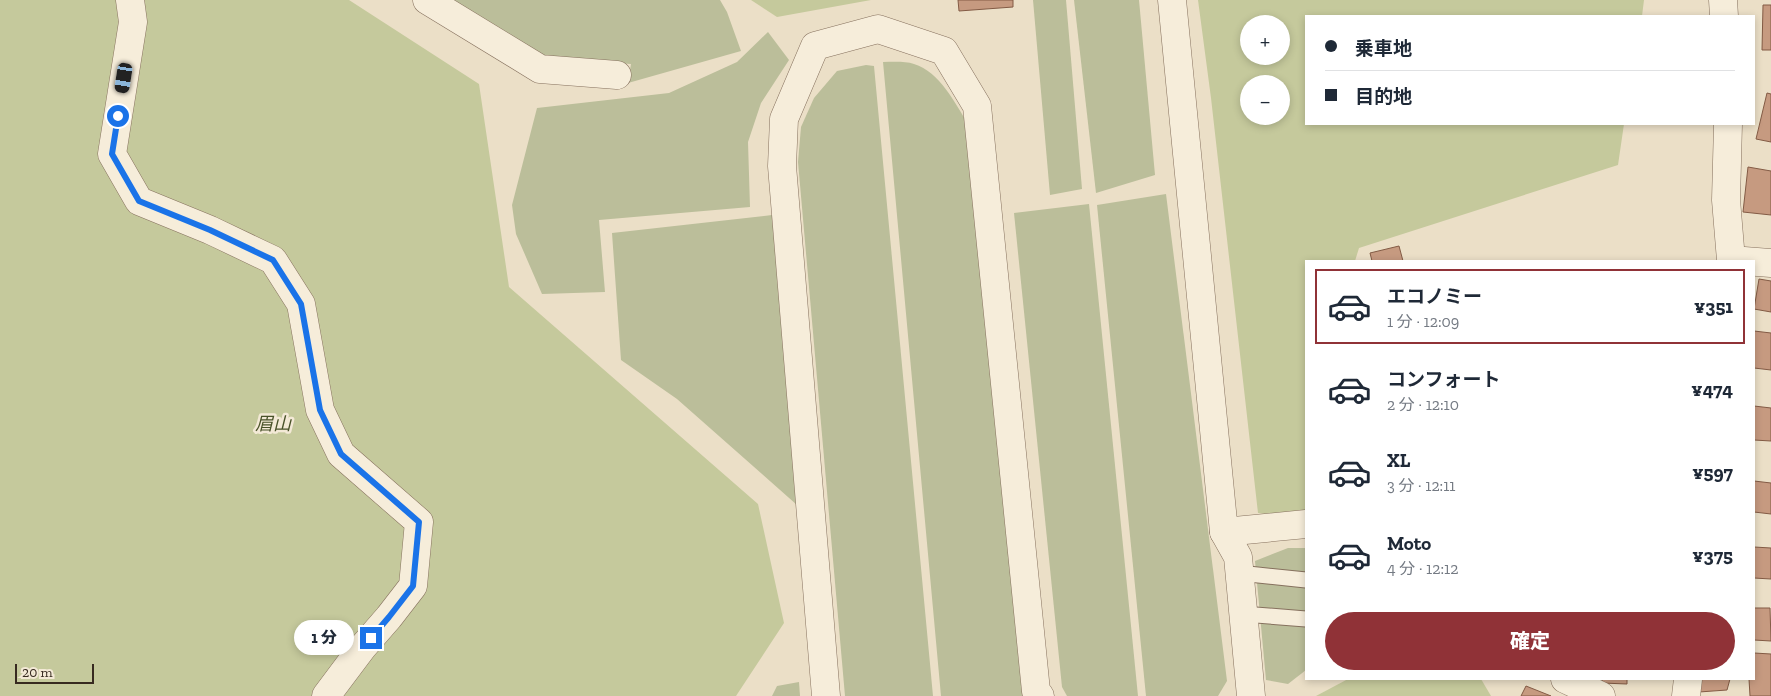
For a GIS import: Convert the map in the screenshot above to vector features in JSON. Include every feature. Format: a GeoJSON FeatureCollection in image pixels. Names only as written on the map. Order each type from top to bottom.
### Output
{"type":"FeatureCollection","features":[{"type":"Feature","properties":{"kind":"street"},"geometry":{"type":"LineString","coordinates":[[130,0],[133,22],[112,154],[139,201],[210,230],[273,260],[301,304],[320,410],[341,454],[419,522],[413,586],[362,648],[326,696]]}},
{"type":"Feature","properties":{"kind":"street"},"geometry":{"type":"LineString","coordinates":[[427,0],[540,69],[617,76]]}},
{"type":"Feature","properties":{"kind":"street"},"geometry":{"type":"LineString","coordinates":[[1172,0],[1224,532],[1238,557],[1251,696]]}},
{"type":"Feature","properties":{"kind":"street"},"geometry":{"type":"LineString","coordinates":[[1723,0],[1724,15]]}},
{"type":"Feature","properties":{"kind":"street"},"geometry":{"type":"LineString","coordinates":[[826,696],[782,166],[784,118],[815,46],[878,29],[944,51],[977,106],[1036,691],[1040,696]]}},
{"type":"Feature","properties":{"kind":"street"},"geometry":{"type":"LineString","coordinates":[[1728,125],[1726,200],[1731,260]]}},
{"type":"Feature","properties":{"kind":"street"},"geometry":{"type":"LineString","coordinates":[[1755,262],[1771,263]]}},
{"type":"Feature","properties":{"kind":"street"},"geometry":{"type":"LineString","coordinates":[[1224,532],[1305,524]]}},
{"type":"Feature","properties":{"kind":"street"},"geometry":{"type":"LineString","coordinates":[[1567,680],[1601,696]]}},
{"type":"Feature","properties":{"kind":"street"},"geometry":{"type":"LineString","coordinates":[[1686,696],[1688,680]]}},
{"type":"Feature","properties":{"kind":"lane"},"geometry":{"type":"LineString","coordinates":[[1239,573],[1305,580]]}},
{"type":"Feature","properties":{"kind":"lane"},"geometry":{"type":"LineString","coordinates":[[1243,614],[1305,619]]}},
{"type":"Feature","properties":{"kind":"green space","name":"眉山"},"geometry":{"type":"Polygon","coordinates":[[[0,0],[349,0],[479,84],[509,287],[758,504],[784,623],[736,696],[0,696],[0,0]]]}},
{"type":"Feature","properties":{"kind":"green space"},"geometry":{"type":"Polygon","coordinates":[[[446,0],[720,0],[727,12],[741,51],[628,83],[631,64],[540,58],[446,0]]]}},
{"type":"Feature","properties":{"kind":"green space"},"geometry":{"type":"Polygon","coordinates":[[[751,0],[871,0],[777,17],[751,0]]]}},
{"type":"Feature","properties":{"kind":"green space"},"geometry":{"type":"Polygon","coordinates":[[[1033,0],[1066,0],[1082,189],[1050,195],[1033,0]]]}},
{"type":"Feature","properties":{"kind":"green space"},"geometry":{"type":"Polygon","coordinates":[[[1074,0],[1139,0],[1155,175],[1096,193],[1074,0]]]}},
{"type":"Feature","properties":{"kind":"green space"},"geometry":{"type":"Polygon","coordinates":[[[1198,0],[1644,0],[1642,15],[1305,15],[1305,125],[1624,125],[1618,165],[1359,248],[1355,260],[1305,260],[1305,519],[1258,513],[1211,98],[1198,0]]]}},
{"type":"Feature","properties":{"kind":"green space"},"geometry":{"type":"Polygon","coordinates":[[[768,32],[789,60],[761,103],[748,142],[750,207],[599,220],[605,292],[542,294],[516,234],[512,205],[537,108],[669,93],[737,62],[768,32]]]}},
{"type":"Feature","properties":{"kind":"green space"},"geometry":{"type":"Polygon","coordinates":[[[883,62],[910,63],[932,74],[946,89],[968,124],[1024,696],[941,696],[883,62]]]}},
{"type":"Feature","properties":{"kind":"green space"},"geometry":{"type":"Polygon","coordinates":[[[866,65],[874,66],[933,696],[845,696],[798,162],[801,127],[814,98],[837,71],[866,65]]]}},
{"type":"Feature","properties":{"kind":"green space"},"geometry":{"type":"Polygon","coordinates":[[[1166,194],[1227,681],[1218,696],[1146,696],[1097,205],[1166,194]]]}},
{"type":"Feature","properties":{"kind":"green space"},"geometry":{"type":"Polygon","coordinates":[[[1089,204],[1138,696],[1067,696],[1062,687],[1014,213],[1089,204]]]}},
{"type":"Feature","properties":{"kind":"green space"},"geometry":{"type":"Polygon","coordinates":[[[772,215],[797,505],[677,399],[621,360],[612,233],[772,215]]]}},
{"type":"Feature","properties":{"kind":"green space"},"geometry":{"type":"Polygon","coordinates":[[[1288,548],[1305,548],[1305,671],[1288,684],[1266,680],[1255,561],[1288,548]]]}},
{"type":"Feature","properties":{"kind":"green space"},"geometry":{"type":"Polygon","coordinates":[[[1346,680],[1482,680],[1491,696],[1316,696],[1346,680]]]}},
{"type":"Feature","properties":{"kind":"green space"},"geometry":{"type":"Polygon","coordinates":[[[799,682],[800,696],[772,696],[777,686],[799,682]]]}},
{"type":"Feature","properties":{"kind":"building"},"geometry":{"type":"Polygon","coordinates":[[[958,0],[1013,0],[1013,7],[959,11],[958,0]]]}},
{"type":"Feature","properties":{"kind":"building"},"geometry":{"type":"Polygon","coordinates":[[[1763,5],[1771,5],[1771,50],[1762,50],[1763,5]]]}},
{"type":"Feature","properties":{"kind":"building"},"geometry":{"type":"Polygon","coordinates":[[[1767,93],[1771,94],[1771,142],[1756,139],[1767,93]]]}},
{"type":"Feature","properties":{"kind":"building"},"geometry":{"type":"Polygon","coordinates":[[[1748,167],[1771,171],[1771,215],[1743,212],[1748,167]]]}},
{"type":"Feature","properties":{"kind":"building"},"geometry":{"type":"Polygon","coordinates":[[[1399,246],[1403,260],[1372,260],[1370,253],[1399,246]]]}},
{"type":"Feature","properties":{"kind":"building"},"geometry":{"type":"Polygon","coordinates":[[[1759,279],[1771,281],[1771,312],[1755,309],[1759,279]]]}},
{"type":"Feature","properties":{"kind":"building"},"geometry":{"type":"Polygon","coordinates":[[[1755,331],[1771,333],[1771,370],[1755,368],[1755,331]]]}},
{"type":"Feature","properties":{"kind":"building"},"geometry":{"type":"Polygon","coordinates":[[[1755,406],[1771,408],[1771,441],[1755,440],[1755,406]]]}},
{"type":"Feature","properties":{"kind":"building"},"geometry":{"type":"Polygon","coordinates":[[[1755,481],[1771,483],[1771,514],[1755,512],[1755,481]]]}},
{"type":"Feature","properties":{"kind":"building"},"geometry":{"type":"Polygon","coordinates":[[[1755,547],[1771,548],[1771,579],[1755,578],[1755,547]]]}},
{"type":"Feature","properties":{"kind":"building"},"geometry":{"type":"Polygon","coordinates":[[[1755,608],[1770,608],[1771,641],[1755,640],[1755,608]]]}},
{"type":"Feature","properties":{"kind":"building"},"geometry":{"type":"Polygon","coordinates":[[[1755,653],[1771,654],[1771,696],[1750,696],[1749,680],[1755,680],[1755,653]]]}},
{"type":"Feature","properties":{"kind":"building"},"geometry":{"type":"Polygon","coordinates":[[[1602,680],[1627,680],[1627,684],[1602,683],[1602,680]]]}},
{"type":"Feature","properties":{"kind":"building"},"geometry":{"type":"Polygon","coordinates":[[[1700,680],[1730,680],[1727,690],[1699,692],[1700,680]]]}},
{"type":"Feature","properties":{"kind":"building"},"geometry":{"type":"Polygon","coordinates":[[[1526,686],[1551,696],[1521,696],[1526,686]]]}},
{"type":"Feature","properties":{"kind":"route"},"geometry":{"type":"LineString","coordinates":[[118,116],[112,154],[139,201],[210,230],[273,260],[301,304],[320,410],[341,454],[419,522],[413,586],[371,638]]}}]}
